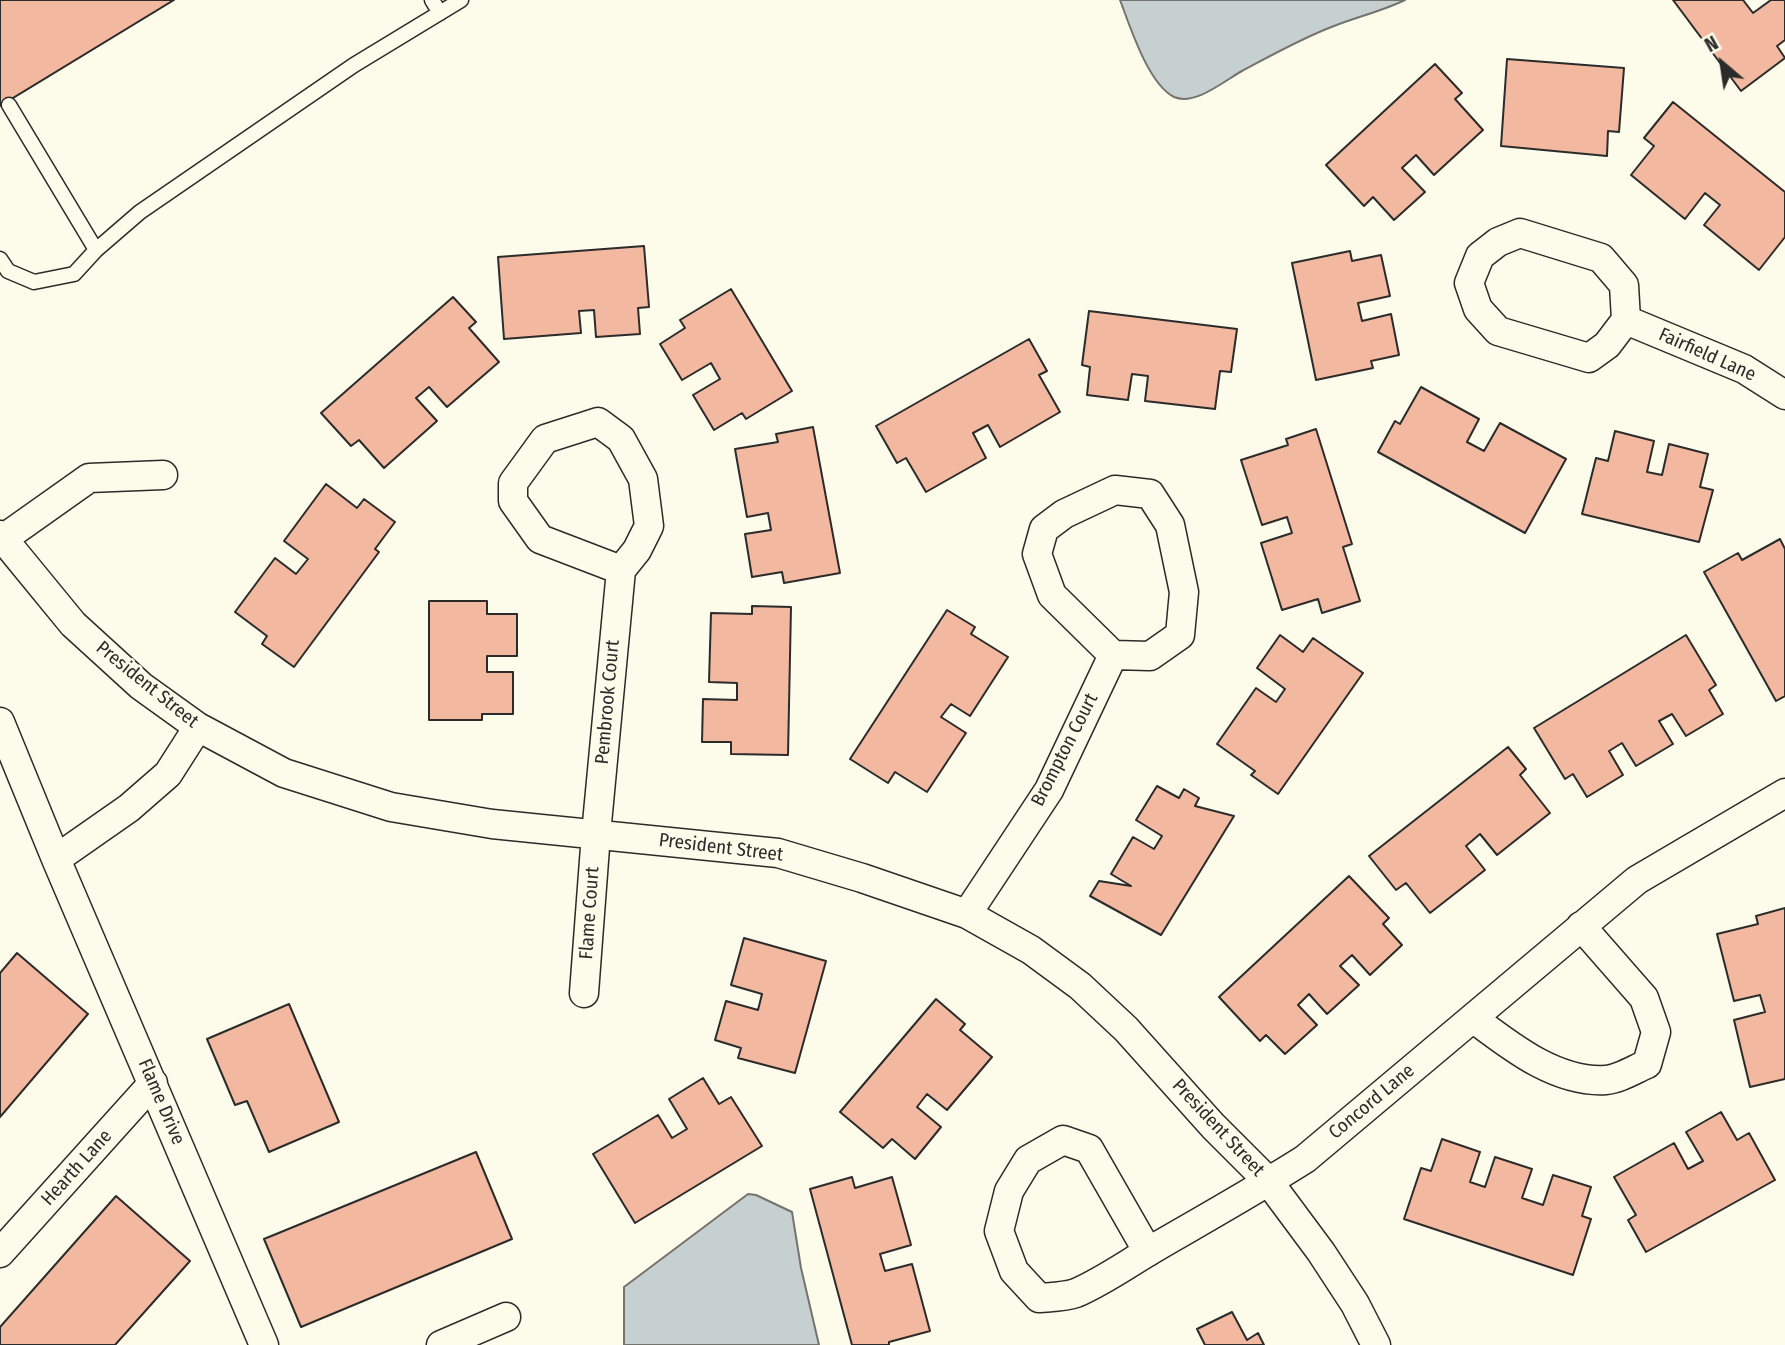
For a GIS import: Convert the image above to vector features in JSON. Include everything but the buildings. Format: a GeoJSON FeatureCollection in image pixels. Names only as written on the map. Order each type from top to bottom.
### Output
{"type":"FeatureCollection","features":[{"type":"Feature","properties":{"kind":"street"},"geometry":{"type":"LineString","coordinates":[[1520,233],[1601,258],[1624,285],[1626,320],[1607,345],[1589,358],[1498,331],[1478,309],[1469,283],[1480,256],[1498,242],[1520,233]]}},
{"type":"Feature","properties":{"kind":"street","name":"Fairfield Lane"},"geometry":{"type":"LineString","coordinates":[[1626,320],[1744,369],[1785,395]]}},
{"type":"Feature","properties":{"kind":"street"},"geometry":{"type":"LineString","coordinates":[[598,422],[621,439],[643,479],[649,526],[637,550],[621,569],[540,539],[513,501],[513,483],[545,439],[598,422]]}},
{"type":"Feature","properties":{"kind":"street"},"geometry":{"type":"LineString","coordinates":[[1,535],[89,478],[163,475]]}},
{"type":"Feature","properties":{"kind":"street"},"geometry":{"type":"LineString","coordinates":[[1115,491],[1150,494],[1170,525],[1184,592],[1180,635],[1150,656],[1112,655],[1052,595],[1037,554],[1044,529],[1064,514],[1115,491]]}},
{"type":"Feature","properties":{"kind":"street","name":"President Street"},"geometry":{"type":"LineString","coordinates":[[1,535],[73,625],[141,686],[198,727],[284,773],[391,807],[492,824],[778,853],[967,914],[1031,950],[1080,986],[1126,1029],[1269,1182],[1335,1273],[1376,1345]]}},
{"type":"Feature","properties":{"kind":"street","name":"Pembrook Court"},"geometry":{"type":"LineString","coordinates":[[596,834],[621,569]]}},
{"type":"Feature","properties":{"kind":"street","name":"Brompton Court"},"geometry":{"type":"LineString","coordinates":[[967,914],[1049,790],[1112,655]]}},
{"type":"Feature","properties":{"kind":"street","name":"Flame Drive"},"geometry":{"type":"LineString","coordinates":[[0,722],[264,1345]]}},
{"type":"Feature","properties":{"kind":"street"},"geometry":{"type":"LineString","coordinates":[[57,859],[129,808],[168,774],[198,727]]}},
{"type":"Feature","properties":{"kind":"street","name":"Concord Lane"},"geometry":{"type":"LineString","coordinates":[[1148,1252],[1305,1159],[1637,880],[1785,793]]}},
{"type":"Feature","properties":{"kind":"street","name":"Flame Court"},"geometry":{"type":"LineString","coordinates":[[584,993],[596,834]]}},
{"type":"Feature","properties":{"kind":"street"},"geometry":{"type":"LineString","coordinates":[[1473,1018],[1524,1056],[1571,1075],[1607,1080],[1647,1064],[1656,1032],[1644,998],[1581,926]]}},
{"type":"Feature","properties":{"kind":"street","name":"Hearth Lane"},"geometry":{"type":"LineString","coordinates":[[0,1253],[153,1083]]}},
{"type":"Feature","properties":{"kind":"street"},"geometry":{"type":"LineString","coordinates":[[1063,1140],[1090,1149],[1148,1252],[1074,1294],[1039,1298],[1014,1271],[999,1231],[1009,1191],[1028,1160],[1063,1140]]}},
{"type":"Feature","properties":{"kind":"street"},"geometry":{"type":"LineString","coordinates":[[441,1345],[506,1317]]}},
{"type":"Feature","properties":{"kind":"lane"},"geometry":{"type":"LineString","coordinates":[[0,258],[8,271],[34,282],[74,274],[96,250],[140,212],[436,6],[461,0]]}},
{"type":"Feature","properties":{"kind":"lane"},"geometry":{"type":"LineString","coordinates":[[9,105],[96,250]]}},
{"type":"Feature","properties":{"kind":"shaded area"},"geometry":{"type":"Polygon","coordinates":[[[1120,0],[1405,0],[1310,36],[1209,91],[1182,99],[1174,97],[1156,80],[1141,53],[1120,0]]]}},
{"type":"Feature","properties":{"kind":"shaded area"},"geometry":{"type":"Polygon","coordinates":[[[748,1194],[756,1195],[792,1212],[801,1268],[819,1345],[624,1345],[624,1287],[748,1194]]]}}]}
